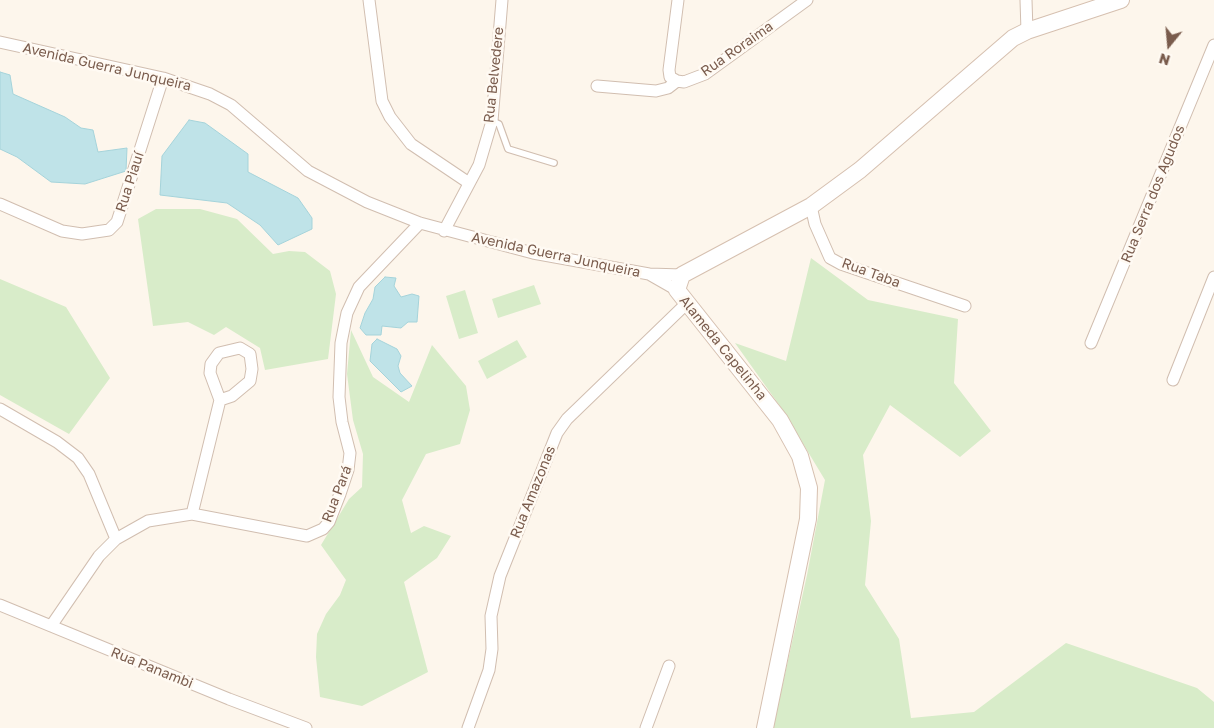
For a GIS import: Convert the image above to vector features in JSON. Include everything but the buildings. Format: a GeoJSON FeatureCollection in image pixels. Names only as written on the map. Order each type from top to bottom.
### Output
{"type":"FeatureCollection","features":[{"type":"Feature","properties":{"kind":"street"},"geometry":{"type":"LineString","coordinates":[[369,0],[382,101],[390,117],[411,144],[469,183]]}},
{"type":"Feature","properties":{"kind":"street","name":"Rua Belvedere"},"geometry":{"type":"LineString","coordinates":[[444,231],[479,166],[492,121],[502,0]]}},
{"type":"Feature","properties":{"kind":"street"},"geometry":{"type":"LineString","coordinates":[[676,81],[670,77],[669,70],[678,0]]}},
{"type":"Feature","properties":{"kind":"street","name":"Rua Roraima"},"geometry":{"type":"LineString","coordinates":[[597,86],[656,92],[668,88],[676,81],[684,82],[705,74],[807,0]]}},
{"type":"Feature","properties":{"kind":"street"},"geometry":{"type":"LineString","coordinates":[[1026,0],[1027,30]]}},
{"type":"Feature","properties":{"kind":"street","name":"Alameda Capelinha"},"geometry":{"type":"LineString","coordinates":[[765,728],[808,520],[809,488],[800,456],[780,420],[686,304],[680,282],[812,206],[860,170],[1002,46],[1027,30],[1121,0]]}},
{"type":"Feature","properties":{"kind":"street","name":"Avenida Guerra Junqueira"},"geometry":{"type":"LineString","coordinates":[[0,42],[163,78],[191,86],[231,105],[308,171],[367,202],[420,223],[444,231],[533,253],[649,274],[680,282]]}},
{"type":"Feature","properties":{"kind":"street","name":"Rua Serra dos Agudos"},"geometry":{"type":"LineString","coordinates":[[1092,343],[1214,45]]}},
{"type":"Feature","properties":{"kind":"street","name":"Rua Piauí"},"geometry":{"type":"LineString","coordinates":[[0,204],[62,231],[82,234],[109,230],[117,222],[163,78]]}},
{"type":"Feature","properties":{"kind":"street","name":"Rua Taba"},"geometry":{"type":"LineString","coordinates":[[812,206],[815,224],[830,258],[840,264],[965,306]]}},
{"type":"Feature","properties":{"kind":"street","name":"Rua Pará"},"geometry":{"type":"LineString","coordinates":[[51,626],[99,556],[116,539],[148,521],[192,514],[307,536],[323,529],[329,522],[340,494],[348,470],[350,453],[342,422],[340,397],[341,343],[347,313],[359,287],[420,223]]}},
{"type":"Feature","properties":{"kind":"street","name":"Avenida Guerra Junqueira"},"geometry":{"type":"LineString","coordinates":[[649,274],[680,282]]}},
{"type":"Feature","properties":{"kind":"street"},"geometry":{"type":"LineString","coordinates":[[1173,380],[1214,277]]}},
{"type":"Feature","properties":{"kind":"street","name":"Rua Amazonas"},"geometry":{"type":"LineString","coordinates":[[468,728],[489,670],[491,616],[500,576],[557,433],[566,419],[686,304]]}},
{"type":"Feature","properties":{"kind":"street"},"geometry":{"type":"LineString","coordinates":[[192,514],[220,400],[210,373],[211,364],[219,353],[240,348],[250,354],[252,369],[250,381],[232,396],[220,400]]}},
{"type":"Feature","properties":{"kind":"street"},"geometry":{"type":"LineString","coordinates":[[0,409],[57,442],[78,458],[88,474],[116,539]]}},
{"type":"Feature","properties":{"kind":"street","name":"Rua Panambi"},"geometry":{"type":"LineString","coordinates":[[0,605],[306,728]]}},
{"type":"Feature","properties":{"kind":"street"},"geometry":{"type":"LineString","coordinates":[[646,728],[669,666]]}},
{"type":"Feature","properties":{"kind":"lane"},"geometry":{"type":"LineString","coordinates":[[492,121],[499,124],[508,149],[554,163]]}},
{"type":"Feature","properties":{"kind":"green space"},"geometry":{"type":"Polygon","coordinates":[[[156,209],[200,209],[237,219],[273,254],[289,251],[305,252],[330,271],[336,294],[328,359],[265,370],[260,348],[226,327],[214,335],[188,322],[153,326],[138,219],[156,209]]]}},
{"type":"Feature","properties":{"kind":"green space"},"geometry":{"type":"Polygon","coordinates":[[[811,258],[868,300],[958,319],[954,383],[991,431],[960,457],[890,405],[863,455],[871,521],[865,585],[899,639],[911,718],[974,712],[1066,643],[1197,688],[1214,702],[1214,728],[773,728],[807,575],[825,480],[782,409],[735,343],[786,361],[811,258]]]}},
{"type":"Feature","properties":{"kind":"green space"},"geometry":{"type":"Polygon","coordinates":[[[0,279],[66,307],[110,378],[69,434],[0,395],[0,279]]]}},
{"type":"Feature","properties":{"kind":"green space"},"geometry":{"type":"Polygon","coordinates":[[[534,285],[541,304],[498,318],[492,299],[534,285]]]}},
{"type":"Feature","properties":{"kind":"green space"},"geometry":{"type":"Polygon","coordinates":[[[465,290],[478,333],[459,339],[446,296],[465,290]]]}},
{"type":"Feature","properties":{"kind":"green space"},"geometry":{"type":"Polygon","coordinates":[[[351,330],[373,377],[409,402],[432,345],[466,386],[470,410],[460,444],[426,454],[402,500],[411,533],[424,526],[451,536],[437,558],[404,582],[428,672],[362,706],[320,697],[316,657],[317,634],[326,614],[340,595],[346,580],[321,545],[349,499],[362,487],[363,454],[353,420],[347,374],[351,330]]]}},
{"type":"Feature","properties":{"kind":"green space"},"geometry":{"type":"Polygon","coordinates":[[[517,340],[527,357],[487,379],[478,361],[517,340]]]}},
{"type":"Feature","properties":{"kind":"water"},"geometry":{"type":"Polygon","coordinates":[[[0,72],[10,75],[13,94],[65,117],[81,128],[93,130],[98,152],[127,148],[126,171],[85,184],[51,182],[17,157],[0,149],[0,72]]]}},
{"type":"Feature","properties":{"kind":"water"},"geometry":{"type":"Polygon","coordinates":[[[189,120],[205,123],[248,154],[248,172],[298,198],[312,218],[312,229],[278,245],[260,225],[227,203],[160,195],[162,156],[189,120]]]}},
{"type":"Feature","properties":{"kind":"water"},"geometry":{"type":"Polygon","coordinates":[[[385,277],[396,278],[394,286],[401,297],[412,294],[419,296],[417,322],[408,322],[401,328],[382,326],[381,335],[366,335],[360,328],[365,313],[373,299],[375,287],[385,277]]]}},
{"type":"Feature","properties":{"kind":"water"},"geometry":{"type":"Polygon","coordinates":[[[377,339],[397,349],[401,356],[398,366],[400,373],[412,386],[401,392],[370,361],[372,344],[377,339]]]}}]}
